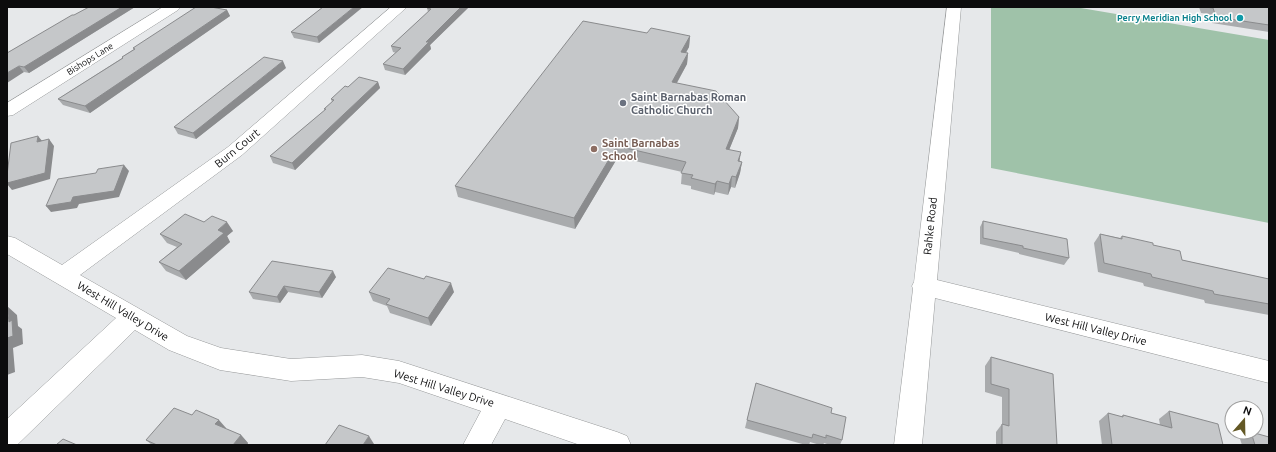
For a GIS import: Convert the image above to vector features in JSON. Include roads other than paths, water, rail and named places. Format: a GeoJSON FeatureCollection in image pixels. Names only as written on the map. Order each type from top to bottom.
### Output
{"type":"FeatureCollection","features":[{"type":"Feature","properties":{"kind":"street","name":"Bishops Lane"},"geometry":{"type":"LineString","coordinates":[[7,111],[173,7]]}},
{"type":"Feature","properties":{"kind":"street","name":"Burn Court"},"geometry":{"type":"LineString","coordinates":[[63,276],[235,151],[400,7]]}},
{"type":"Feature","properties":{"kind":"street","name":"Rahke Road"},"geometry":{"type":"LineString","coordinates":[[908,445],[923,286],[954,7]]}},
{"type":"Feature","properties":{"kind":"street","name":"West Hill Valley Drive"},"geometry":{"type":"LineString","coordinates":[[7,244],[178,343],[220,359],[291,370],[362,366],[399,372],[617,445]]}},
{"type":"Feature","properties":{"kind":"street","name":"West Hill Valley Drive"},"geometry":{"type":"LineString","coordinates":[[923,286],[1269,372]]}},
{"type":"Feature","properties":{"kind":"street"},"geometry":{"type":"LineString","coordinates":[[7,437],[133,317]]}},
{"type":"Feature","properties":{"kind":"street"},"geometry":{"type":"LineString","coordinates":[[477,445],[499,405]]}},
{"type":"Feature","properties":{"kind":"place","name":"Perry Meridian High School"},"geometry":{"type":"Point","coordinates":[1240,18]}},
{"type":"Feature","properties":{"kind":"place","name":"Saint Barnabas Roman Catholic Church"},"geometry":{"type":"Point","coordinates":[623,103]}},
{"type":"Feature","properties":{"kind":"place","name":"Saint Barnabas School"},"geometry":{"type":"Point","coordinates":[594,149]}}]}
